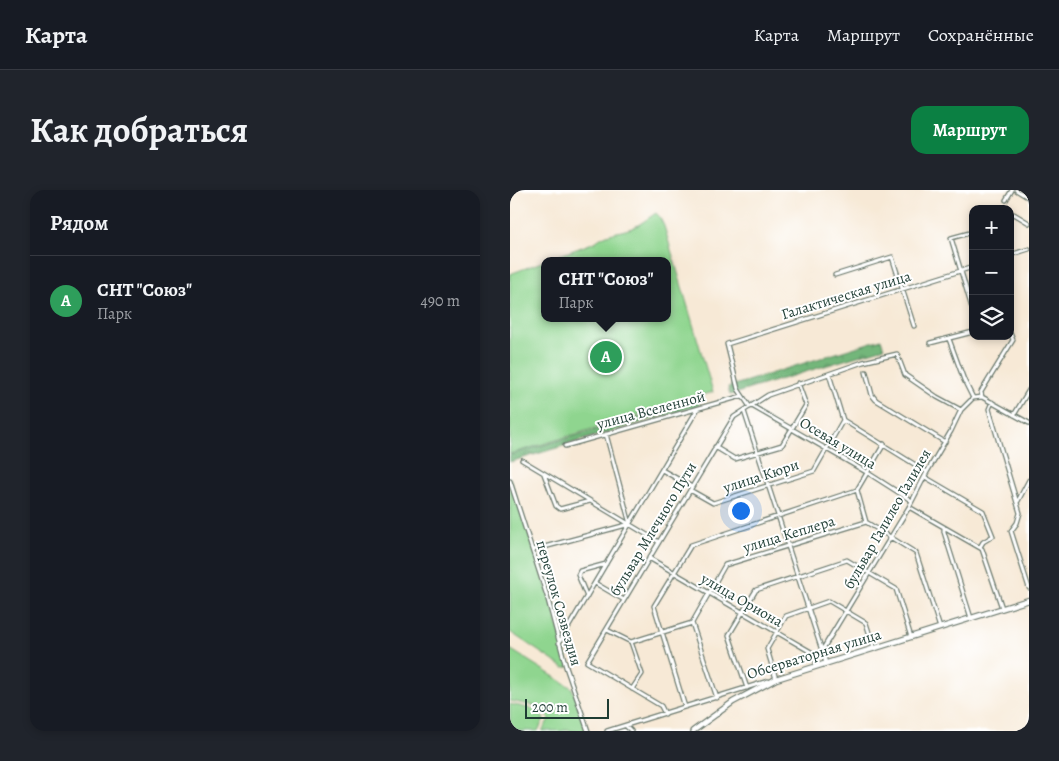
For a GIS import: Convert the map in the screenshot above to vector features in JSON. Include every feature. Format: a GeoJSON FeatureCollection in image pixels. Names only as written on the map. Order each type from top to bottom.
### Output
{"type":"FeatureCollection","features":[{"type":"Feature","properties":{"kind":"main road","name":"Обсерваторная улица"},"geometry":{"type":"LineString","coordinates":[[776,679],[1029,600]]}},
{"type":"Feature","properties":{"kind":"main road"},"geometry":{"type":"LineString","coordinates":[[693,731],[733,702],[776,679]]}},
{"type":"Feature","properties":{"kind":"street"},"geometry":{"type":"LineString","coordinates":[[1006,200],[1012,190]]}},
{"type":"Feature","properties":{"kind":"street"},"geometry":{"type":"LineString","coordinates":[[1016,190],[1029,198]]}},
{"type":"Feature","properties":{"kind":"street"},"geometry":{"type":"LineString","coordinates":[[1014,214],[1029,223]]}},
{"type":"Feature","properties":{"kind":"street"},"geometry":{"type":"LineString","coordinates":[[969,233],[950,238],[969,298]]}},
{"type":"Feature","properties":{"kind":"street"},"geometry":{"type":"LineString","coordinates":[[1014,254],[1029,249]]}},
{"type":"Feature","properties":{"kind":"street"},"geometry":{"type":"LineString","coordinates":[[835,275],[892,256],[914,326]]}},
{"type":"Feature","properties":{"kind":"street","name":"Галактическая улица"},"geometry":{"type":"LineString","coordinates":[[742,396],[738,389],[727,344],[969,268]]}},
{"type":"Feature","properties":{"kind":"street"},"geometry":{"type":"LineString","coordinates":[[930,343],[969,333]]}},
{"type":"Feature","properties":{"kind":"street"},"geometry":{"type":"LineString","coordinates":[[949,339],[964,380],[974,398],[982,397],[1029,423]]}},
{"type":"Feature","properties":{"kind":"street"},"geometry":{"type":"LineString","coordinates":[[982,397],[981,392],[1012,340]]}},
{"type":"Feature","properties":{"kind":"street"},"geometry":{"type":"LineString","coordinates":[[826,663],[744,412],[768,395],[798,383],[863,362],[897,354],[905,375],[937,397],[961,410]]}},
{"type":"Feature","properties":{"kind":"street"},"geometry":{"type":"LineString","coordinates":[[866,372],[872,395],[876,400],[945,442]]}},
{"type":"Feature","properties":{"kind":"street"},"geometry":{"type":"LineString","coordinates":[[830,374],[843,420],[927,472]]}},
{"type":"Feature","properties":{"kind":"street"},"geometry":{"type":"LineString","coordinates":[[715,447],[735,459],[782,445],[806,405],[798,383]]}},
{"type":"Feature","properties":{"kind":"street"},"geometry":{"type":"LineString","coordinates":[[1014,415],[1029,390]]}},
{"type":"Feature","properties":{"kind":"street"},"geometry":{"type":"LineString","coordinates":[[742,396],[751,406]]}},
{"type":"Feature","properties":{"kind":"street","name":"улица Вселенной"},"geometry":{"type":"LineString","coordinates":[[565,446],[742,396]]}},
{"type":"Feature","properties":{"kind":"street","name":"бульвар Галилео Галилея"},"geometry":{"type":"LineString","coordinates":[[821,652],[910,507],[961,410],[974,398]]}},
{"type":"Feature","properties":{"kind":"street"},"geometry":{"type":"LineString","coordinates":[[992,402],[989,409],[997,440],[1018,501],[1020,513],[1011,530],[1029,588]]}},
{"type":"Feature","properties":{"kind":"street","name":"Осевая улица"},"geometry":{"type":"LineString","coordinates":[[751,406],[792,428],[912,501]]}},
{"type":"Feature","properties":{"kind":"street"},"geometry":{"type":"LineString","coordinates":[[559,643],[697,410]]}},
{"type":"Feature","properties":{"kind":"street","name":"бульвар Млечного Пути"},"geometry":{"type":"LineString","coordinates":[[587,662],[715,447],[734,417],[744,412]]}},
{"type":"Feature","properties":{"kind":"street","name":"улица Кюри"},"geometry":{"type":"LineString","coordinates":[[662,470],[712,503],[814,471],[843,420]]}},
{"type":"Feature","properties":{"kind":"street"},"geometry":{"type":"LineString","coordinates":[[606,434],[630,524]]}},
{"type":"Feature","properties":{"kind":"street"},"geometry":{"type":"LineString","coordinates":[[685,707],[654,606],[691,545],[857,490],[884,444]]}},
{"type":"Feature","properties":{"kind":"street"},"geometry":{"type":"LineString","coordinates":[[522,460],[659,542]]}},
{"type":"Feature","properties":{"kind":"street"},"geometry":{"type":"LineString","coordinates":[[544,473],[556,506],[560,509],[590,501]]}},
{"type":"Feature","properties":{"kind":"street"},"geometry":{"type":"LineString","coordinates":[[925,477],[984,510],[993,536],[982,542],[980,546]]}},
{"type":"Feature","properties":{"kind":"street"},"geometry":{"type":"LineString","coordinates":[[1018,501],[1029,480]]}},
{"type":"Feature","properties":{"kind":"street","name":"переулок Созвездия"},"geometry":{"type":"LineString","coordinates":[[510,481],[588,731]]}},
{"type":"Feature","properties":{"kind":"street"},"geometry":{"type":"LineString","coordinates":[[857,490],[866,522],[916,554],[940,628]]}},
{"type":"Feature","properties":{"kind":"street"},"geometry":{"type":"LineString","coordinates":[[910,507],[980,546],[1002,608]]}},
{"type":"Feature","properties":{"kind":"street","name":"улица Кеплера"},"geometry":{"type":"LineString","coordinates":[[692,623],[725,565],[866,522]]}},
{"type":"Feature","properties":{"kind":"street"},"geometry":{"type":"LineString","coordinates":[[533,550],[630,524]]}},
{"type":"Feature","properties":{"kind":"street"},"geometry":{"type":"LineString","coordinates":[[944,527],[971,618]]}},
{"type":"Feature","properties":{"kind":"street","name":"улица Ориона"},"geometry":{"type":"LineString","coordinates":[[649,558],[811,652],[818,666]]}},
{"type":"Feature","properties":{"kind":"street"},"geometry":{"type":"LineString","coordinates":[[747,688],[729,635],[756,590],[847,560],[896,589],[911,637]]}},
{"type":"Feature","properties":{"kind":"street"},"geometry":{"type":"LineString","coordinates":[[587,597],[578,575],[580,571],[607,564]]}},
{"type":"Feature","properties":{"kind":"street"},"geometry":{"type":"LineString","coordinates":[[595,583],[624,600]]}},
{"type":"Feature","properties":{"kind":"street"},"geometry":{"type":"LineString","coordinates":[[776,679],[767,651],[786,616],[829,601],[866,623],[874,649]]}},
{"type":"Feature","properties":{"kind":"street"},"geometry":{"type":"LineString","coordinates":[[607,630],[631,642],[692,623],[717,698]]}},
{"type":"Feature","properties":{"kind":"street"},"geometry":{"type":"LineString","coordinates":[[631,642],[642,674],[632,689]]}},
{"type":"Feature","properties":{"kind":"street","name":"переулок Созвездия"},"geometry":{"type":"LineString","coordinates":[[587,662],[661,706],[665,714]]}},
{"type":"Feature","properties":{"kind":"street","name":"Обсерваторная улица"},"geometry":{"type":"LineString","coordinates":[[607,731],[776,679]]}},
{"type":"Feature","properties":{"kind":"street"},"geometry":{"type":"LineString","coordinates":[[625,725],[631,731]]}},
{"type":"Feature","properties":{"kind":"green space"},"geometry":{"type":"Polygon","coordinates":[[[656,213],[664,226],[713,392],[510,454],[510,274],[541,262],[541,322],[671,322],[671,257],[555,257],[595,242],[608,234],[632,228],[656,213]]]}},
{"type":"Feature","properties":{"kind":"green space"},"geometry":{"type":"Polygon","coordinates":[[[881,339],[884,348],[730,395],[728,387],[881,339]]]}},
{"type":"Feature","properties":{"kind":"green space"},"geometry":{"type":"Polygon","coordinates":[[[698,399],[700,405],[510,462],[510,455],[698,399]]]}},
{"type":"Feature","properties":{"kind":"green space"},"geometry":{"type":"Polygon","coordinates":[[[510,478],[553,608],[569,667],[564,668],[510,632],[510,478]]]}},
{"type":"Feature","properties":{"kind":"green space"},"geometry":{"type":"Polygon","coordinates":[[[510,649],[572,688],[587,731],[571,731],[568,729],[562,731],[542,731],[549,719],[540,707],[510,701],[510,649]]]}},
{"type":"Feature","properties":{"kind":"green space"},"geometry":{"type":"Polygon","coordinates":[[[510,704],[537,710],[544,719],[538,731],[510,731],[510,704]]]}},
{"type":"Feature","properties":{"kind":"place","name":"СНТ \"Союз\""},"geometry":{"type":"Point","coordinates":[606,357]}}]}
